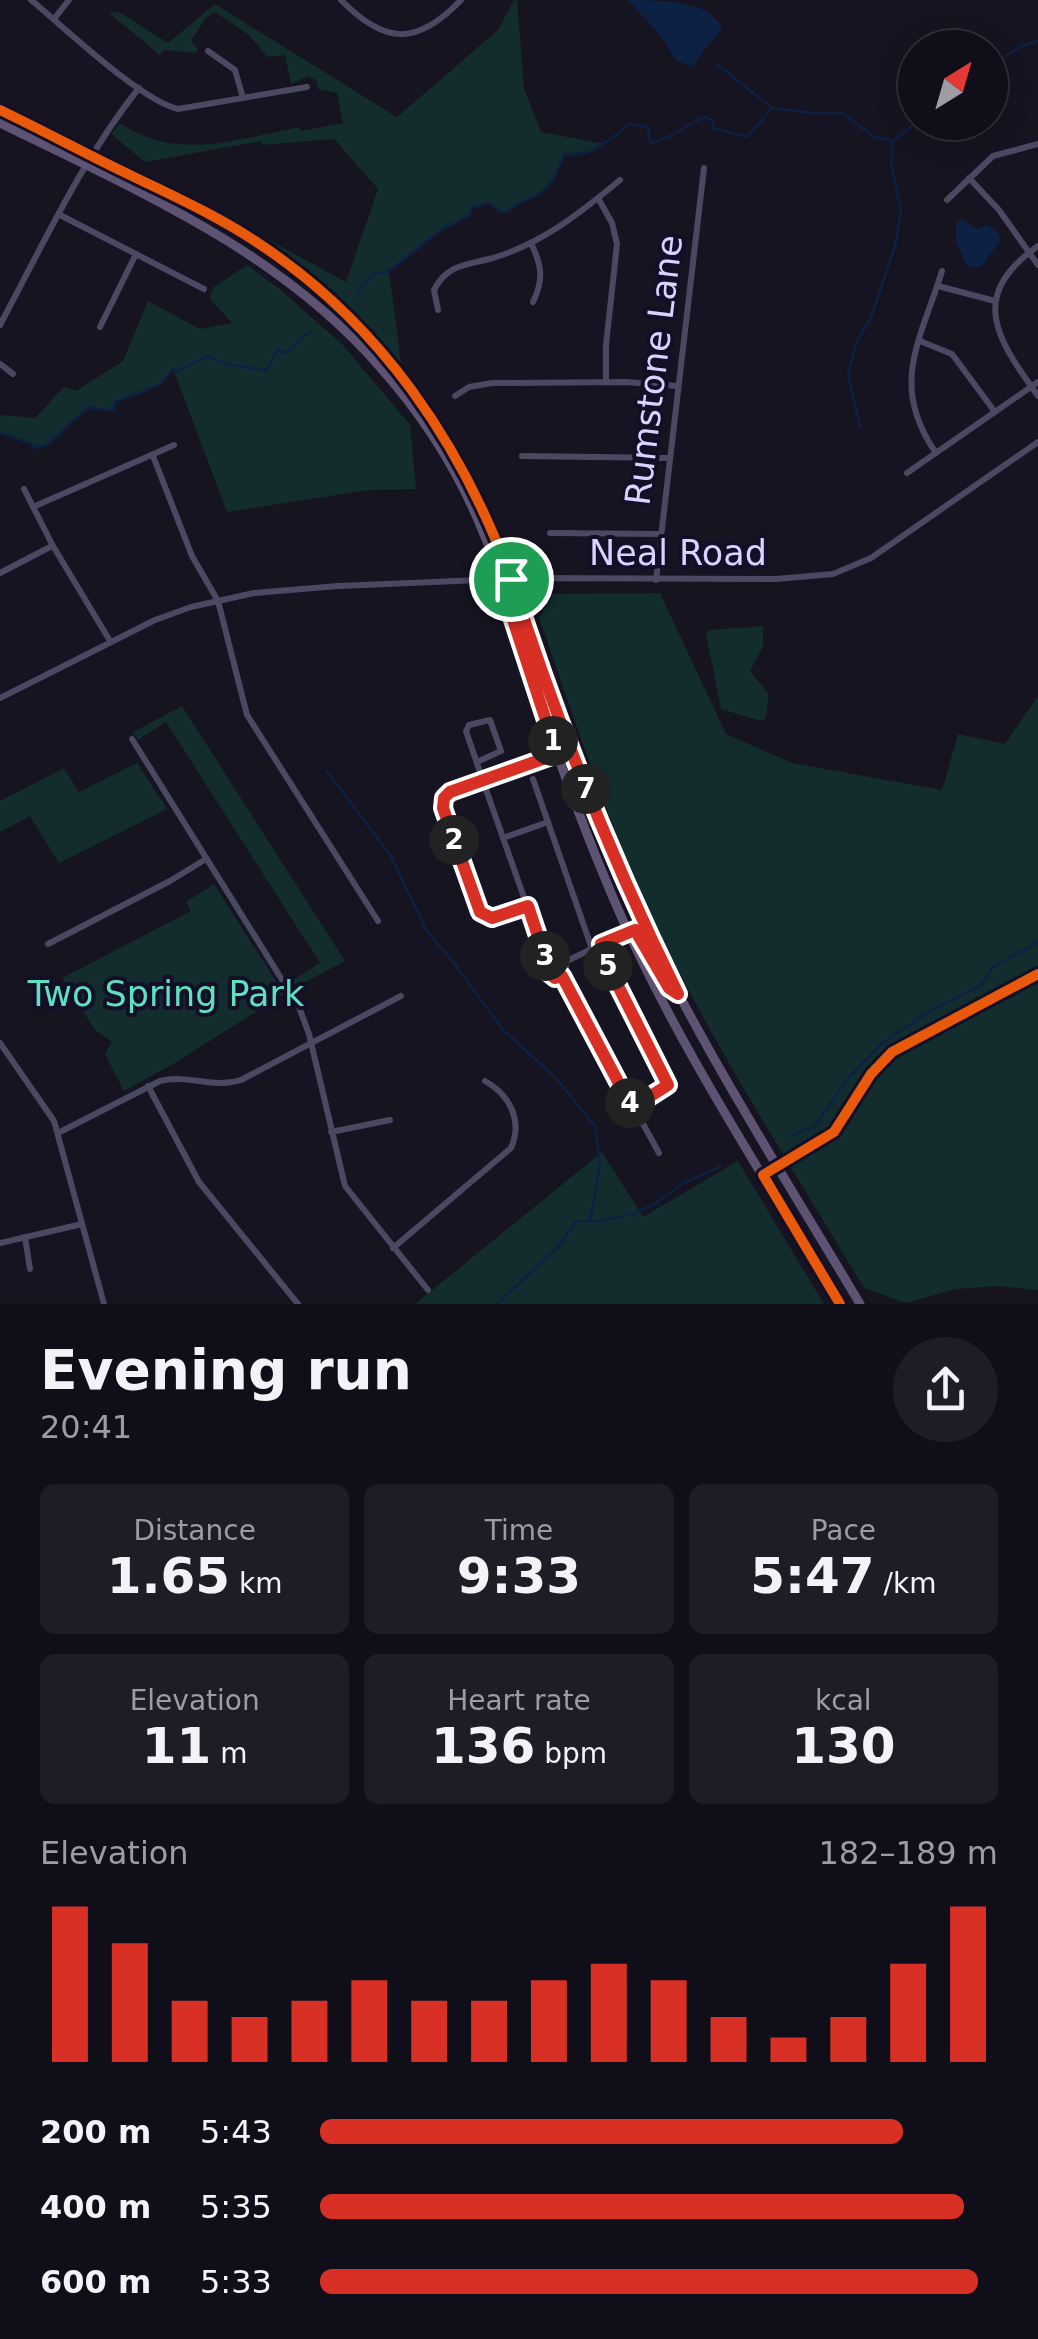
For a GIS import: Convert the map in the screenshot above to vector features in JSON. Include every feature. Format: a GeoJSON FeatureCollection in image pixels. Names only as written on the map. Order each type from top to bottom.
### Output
{"type":"FeatureCollection","features":[{"type":"Feature","properties":{"kind":"main road"},"geometry":{"type":"LineString","coordinates":[[0,110],[248,236],[300,274],[363,331],[407,382],[450,444],[484,511],[557,754],[628,931],[686,1044],[840,1304]]}},
{"type":"Feature","properties":{"kind":"main road"},"geometry":{"type":"LineString","coordinates":[[0,123],[242,247],[348,333],[399,389],[445,458],[484,533],[626,886],[678,994],[860,1304]]}},
{"type":"Feature","properties":{"kind":"main road"},"geometry":{"type":"LineString","coordinates":[[628,931],[638,933],[669,988],[678,994]]}},
{"type":"Feature","properties":{"kind":"street"},"geometry":{"type":"LineString","coordinates":[[31,0],[162,104],[178,108],[307,87]]}},
{"type":"Feature","properties":{"kind":"street"},"geometry":{"type":"LineString","coordinates":[[54,19],[69,0]]}},
{"type":"Feature","properties":{"kind":"street"},"geometry":{"type":"LineString","coordinates":[[341,0],[373,27],[398,35],[431,27],[460,0]]}},
{"type":"Feature","properties":{"kind":"street"},"geometry":{"type":"LineString","coordinates":[[208,51],[235,70],[243,98]]}},
{"type":"Feature","properties":{"kind":"street"},"geometry":{"type":"LineString","coordinates":[[0,324],[86,167],[139,88]]}},
{"type":"Feature","properties":{"kind":"street"},"geometry":{"type":"LineString","coordinates":[[947,200],[993,156],[1038,144]]}},
{"type":"Feature","properties":{"kind":"street","name":"Rumstone Lane"},"geometry":{"type":"LineString","coordinates":[[656,580],[704,168]]}},
{"type":"Feature","properties":{"kind":"street"},"geometry":{"type":"LineString","coordinates":[[968,178],[999,210],[1038,265]]}},
{"type":"Feature","properties":{"kind":"street"},"geometry":{"type":"LineString","coordinates":[[438,310],[434,290],[447,272],[494,258],[558,229],[620,180]]}},
{"type":"Feature","properties":{"kind":"street"},"geometry":{"type":"LineString","coordinates":[[598,198],[612,222],[618,244],[606,345],[606,382]]}},
{"type":"Feature","properties":{"kind":"street"},"geometry":{"type":"LineString","coordinates":[[60,215],[204,289]]}},
{"type":"Feature","properties":{"kind":"street"},"geometry":{"type":"LineString","coordinates":[[531,243],[540,261],[542,277],[532,302]]}},
{"type":"Feature","properties":{"kind":"street"},"geometry":{"type":"LineString","coordinates":[[1038,246],[1008,271],[995,301],[994,321],[1000,340],[1035,384],[1038,396]]}},
{"type":"Feature","properties":{"kind":"street"},"geometry":{"type":"LineString","coordinates":[[100,327],[136,254]]}},
{"type":"Feature","properties":{"kind":"street"},"geometry":{"type":"LineString","coordinates":[[936,454],[916,421],[908,384],[942,271]]}},
{"type":"Feature","properties":{"kind":"street"},"geometry":{"type":"LineString","coordinates":[[938,286],[995,301]]}},
{"type":"Feature","properties":{"kind":"street"},"geometry":{"type":"LineString","coordinates":[[920,340],[952,354],[995,412]]}},
{"type":"Feature","properties":{"kind":"street"},"geometry":{"type":"LineString","coordinates":[[0,364],[13,374]]}},
{"type":"Feature","properties":{"kind":"street"},"geometry":{"type":"LineString","coordinates":[[456,396],[468,388],[492,383],[678,386]]}},
{"type":"Feature","properties":{"kind":"street"},"geometry":{"type":"LineString","coordinates":[[907,474],[1035,384]]}},
{"type":"Feature","properties":{"kind":"street","name":"Neal Road"},"geometry":{"type":"LineString","coordinates":[[0,698],[168,615],[290,588],[505,580],[802,578],[852,568],[884,550],[1038,442]]}},
{"type":"Feature","properties":{"kind":"street"},"geometry":{"type":"LineString","coordinates":[[33,507],[174,445]]}},
{"type":"Feature","properties":{"kind":"street"},"geometry":{"type":"LineString","coordinates":[[153,456],[192,556],[218,601],[247,715],[378,921]]}},
{"type":"Feature","properties":{"kind":"street"},"geometry":{"type":"LineString","coordinates":[[522,456],[669,458]]}},
{"type":"Feature","properties":{"kind":"street"},"geometry":{"type":"LineString","coordinates":[[24,490],[52,546],[110,641]]}},
{"type":"Feature","properties":{"kind":"street"},"geometry":{"type":"LineString","coordinates":[[550,533],[660,534]]}},
{"type":"Feature","properties":{"kind":"street"},"geometry":{"type":"LineString","coordinates":[[0,572],[52,546]]}},
{"type":"Feature","properties":{"kind":"street"},"geometry":{"type":"LineString","coordinates":[[477,762],[500,751],[490,720],[466,728],[477,762],[503,838],[546,960],[544,969],[548,976],[562,976],[565,962],[558,956],[546,960]]}},
{"type":"Feature","properties":{"kind":"street"},"geometry":{"type":"LineString","coordinates":[[132,739],[290,989],[311,1044],[346,1186],[428,1290]]}},
{"type":"Feature","properties":{"kind":"street"},"geometry":{"type":"LineString","coordinates":[[528,906],[492,918],[480,912],[443,808],[444,798],[450,792],[557,754]]}},
{"type":"Feature","properties":{"kind":"street"},"geometry":{"type":"LineString","coordinates":[[533,779],[592,949]]}},
{"type":"Feature","properties":{"kind":"street"},"geometry":{"type":"LineString","coordinates":[[503,838],[548,822]]}},
{"type":"Feature","properties":{"kind":"street"},"geometry":{"type":"LineString","coordinates":[[48,944],[206,859]]}},
{"type":"Feature","properties":{"kind":"street"},"geometry":{"type":"LineString","coordinates":[[565,962],[628,931]]}},
{"type":"Feature","properties":{"kind":"street"},"geometry":{"type":"LineString","coordinates":[[601,944],[604,958],[668,1085],[632,1108]]}},
{"type":"Feature","properties":{"kind":"street"},"geometry":{"type":"LineString","coordinates":[[562,976],[659,1153]]}},
{"type":"Feature","properties":{"kind":"street"},"geometry":{"type":"LineString","coordinates":[[58,1132],[148,1086],[178,1078],[230,1083],[402,996]]}},
{"type":"Feature","properties":{"kind":"street"},"geometry":{"type":"LineString","coordinates":[[0,1043],[42,1100],[58,1132],[104,1304]]}},
{"type":"Feature","properties":{"kind":"street"},"geometry":{"type":"LineString","coordinates":[[394,1248],[511,1148],[515,1115],[499,1090],[486,1081]]}},
{"type":"Feature","properties":{"kind":"street"},"geometry":{"type":"LineString","coordinates":[[148,1086],[199,1182],[298,1304]]}},
{"type":"Feature","properties":{"kind":"street"},"geometry":{"type":"LineString","coordinates":[[330,1132],[390,1120]]}},
{"type":"Feature","properties":{"kind":"street"},"geometry":{"type":"LineString","coordinates":[[0,1242],[82,1224]]}},
{"type":"Feature","properties":{"kind":"street"},"geometry":{"type":"LineString","coordinates":[[25,1237],[30,1269]]}},
{"type":"Feature","properties":{"kind":"green space"},"geometry":{"type":"Polygon","coordinates":[[[514,0],[524,89],[541,132],[605,144],[594,151],[564,154],[547,187],[509,211],[501,212],[488,203],[473,207],[470,215],[438,232],[389,271],[401,363],[331,290],[267,239],[346,282],[378,189],[334,139],[262,145],[261,141],[145,162],[111,134],[120,123],[163,142],[208,144],[343,123],[337,93],[318,89],[316,80],[308,76],[291,84],[285,55],[267,57],[249,35],[215,12],[205,19],[191,41],[198,49],[196,53],[164,50],[160,55],[109,13],[119,12],[168,43],[215,4],[397,117],[498,30],[514,0]]]}},
{"type":"Feature","properties":{"kind":"green space"},"geometry":{"type":"Polygon","coordinates":[[[247,265],[343,345],[410,425],[416,489],[369,490],[227,512],[173,369],[159,385],[116,402],[114,411],[88,407],[47,445],[34,448],[31,443],[0,433],[0,415],[35,418],[64,387],[76,391],[123,361],[148,301],[200,329],[232,323],[209,298],[214,287],[247,265]]]}},
{"type":"Feature","properties":{"kind":"green space"},"geometry":{"type":"Polygon","coordinates":[[[660,593],[726,734],[792,763],[942,790],[958,734],[1005,744],[1038,696],[1038,1290],[997,1286],[956,1289],[906,1303],[864,1288],[711,1032],[646,904],[612,823],[539,617],[553,594],[660,593]]]}},
{"type":"Feature","properties":{"kind":"green space"},"geometry":{"type":"Polygon","coordinates":[[[763,626],[763,647],[750,671],[769,694],[766,718],[761,721],[721,709],[706,634],[710,630],[763,626]]]}},
{"type":"Feature","properties":{"kind":"green space"},"geometry":{"type":"Polygon","coordinates":[[[182,706],[345,961],[296,987],[292,981],[320,963],[166,722],[138,740],[133,732],[182,706]]]}},
{"type":"Feature","properties":{"kind":"green space"},"geometry":{"type":"Polygon","coordinates":[[[137,763],[167,809],[59,863],[30,816],[0,832],[0,801],[64,768],[79,792],[137,763]]]}},
{"type":"Feature","properties":{"kind":"green space","name":"Two Spring Park"},"geometry":{"type":"Polygon","coordinates":[[[214,884],[284,994],[124,1091],[105,1054],[112,1042],[95,1030],[62,978],[191,911],[186,902],[214,884]]]}},
{"type":"Feature","properties":{"kind":"green space"},"geometry":{"type":"Polygon","coordinates":[[[602,1152],[643,1217],[738,1161],[824,1304],[415,1304],[602,1152]]]}},
{"type":"Feature","properties":{"kind":"water"},"geometry":{"type":"Polygon","coordinates":[[[628,0],[668,1],[695,7],[716,19],[722,28],[692,66],[677,61],[628,0]]]}},
{"type":"Feature","properties":{"kind":"water"},"geometry":{"type":"Polygon","coordinates":[[[962,219],[977,229],[987,225],[999,234],[1000,241],[981,267],[968,267],[956,242],[956,224],[962,219]]]}},
{"type":"Feature","properties":{"kind":"waterway"},"geometry":{"type":"LineString","coordinates":[[1008,55],[1038,41]]}},
{"type":"Feature","properties":{"kind":"waterway"},"geometry":{"type":"LineString","coordinates":[[718,65],[772,108],[842,113],[874,137],[893,141],[898,137]]}},
{"type":"Feature","properties":{"kind":"waterway"},"geometry":{"type":"LineString","coordinates":[[358,292],[374,274],[389,271],[438,232],[470,215],[472,208],[488,203],[501,212],[509,211],[537,195],[551,182],[564,154],[591,151],[629,124],[648,127],[650,143],[705,117],[713,120],[714,128],[747,137],[772,108]]}},
{"type":"Feature","properties":{"kind":"waterway"},"geometry":{"type":"LineString","coordinates":[[860,427],[848,374],[895,246],[901,211],[891,163],[893,141]]}},
{"type":"Feature","properties":{"kind":"waterway"},"geometry":{"type":"LineString","coordinates":[[0,433],[31,443],[34,448],[47,445],[88,407],[114,411],[115,402],[159,385],[174,368],[177,372],[207,356],[267,370],[277,350],[286,353],[310,331]]}},
{"type":"Feature","properties":{"kind":"waterway"},"geometry":{"type":"LineString","coordinates":[[326,770],[391,856],[426,930],[503,1030],[555,1077],[595,1126],[600,1165],[590,1221]]}},
{"type":"Feature","properties":{"kind":"waterway"},"geometry":{"type":"LineString","coordinates":[[795,1134],[814,1127],[848,1078],[884,1042],[929,1012],[981,985],[993,967],[1038,942]]}},
{"type":"Feature","properties":{"kind":"waterway"},"geometry":{"type":"LineString","coordinates":[[497,1304],[558,1247],[576,1221],[632,1214],[721,1166]]}},
{"type":"Feature","properties":{"kind":"cycle path"},"geometry":{"type":"LineString","coordinates":[[0,110],[227,224],[302,275],[342,310],[379,349],[442,434],[491,529],[511,579]]}},
{"type":"Feature","properties":{"kind":"cycle path"},"geometry":{"type":"LineString","coordinates":[[840,1304],[763,1175],[834,1132],[871,1074],[892,1052],[1038,974]]}},
{"type":"Feature","properties":{"kind":"route"},"geometry":{"type":"LineString","coordinates":[[511,579],[590,799],[678,994],[669,988],[635,930],[601,944],[604,958],[668,1085],[632,1108],[562,976],[548,976],[544,969],[546,960],[528,906],[492,918],[480,912],[442,804],[450,792],[557,754],[500,580],[511,579]]}}]}
